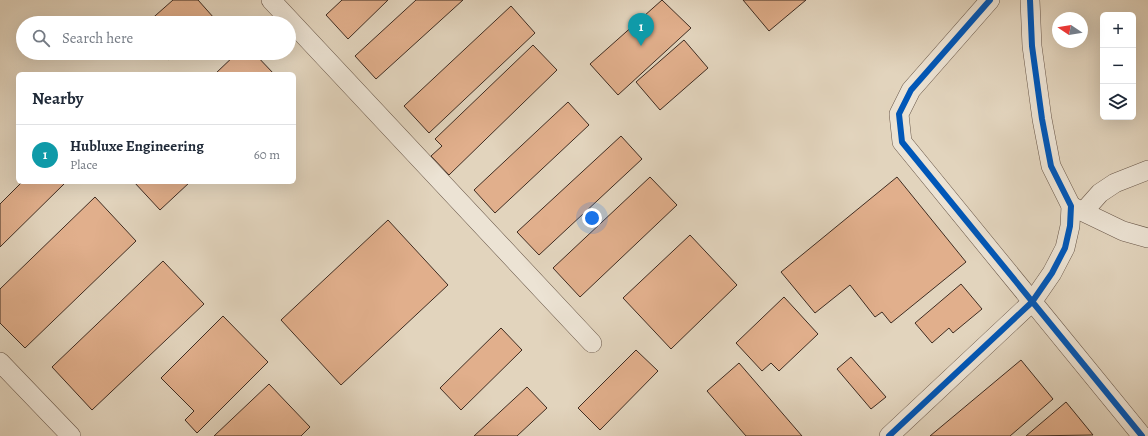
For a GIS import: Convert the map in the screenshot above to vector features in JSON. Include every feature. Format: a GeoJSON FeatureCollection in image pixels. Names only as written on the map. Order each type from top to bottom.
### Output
{"type":"FeatureCollection","features":[{"type":"Feature","properties":{"kind":"street"},"geometry":{"type":"LineString","coordinates":[[271,0],[286,16]]}},
{"type":"Feature","properties":{"kind":"street"},"geometry":{"type":"LineString","coordinates":[[990,0],[911,90],[900,114],[902,142],[1142,436]]}},
{"type":"Feature","properties":{"kind":"street"},"geometry":{"type":"LineString","coordinates":[[1030,0],[1033,53],[1042,119],[1051,166],[1077,208],[1124,231],[1148,238]]}},
{"type":"Feature","properties":{"kind":"street"},"geometry":{"type":"LineString","coordinates":[[296,27],[592,343]]}},
{"type":"Feature","properties":{"kind":"street"},"geometry":{"type":"LineString","coordinates":[[889,436],[1032,302],[1052,273],[1065,248],[1070,226],[1077,208],[1115,182],[1148,170]]}},
{"type":"Feature","properties":{"kind":"street"},"geometry":{"type":"LineString","coordinates":[[0,362],[71,436]]}},
{"type":"Feature","properties":{"kind":"building"},"geometry":{"type":"Polygon","coordinates":[[[173,0],[198,0],[212,16],[155,16],[173,0]]]}},
{"type":"Feature","properties":{"kind":"building"},"geometry":{"type":"Polygon","coordinates":[[[342,0],[388,0],[348,39],[326,15],[342,0]]]}},
{"type":"Feature","properties":{"kind":"building"},"geometry":{"type":"Polygon","coordinates":[[[416,0],[463,0],[376,79],[355,56],[416,0]]]}},
{"type":"Feature","properties":{"kind":"building"},"geometry":{"type":"Polygon","coordinates":[[[662,0],[691,28],[618,95],[590,64],[662,0]]]}},
{"type":"Feature","properties":{"kind":"building"},"geometry":{"type":"Polygon","coordinates":[[[743,0],[806,0],[769,31],[743,0]]]}},
{"type":"Feature","properties":{"kind":"building"},"geometry":{"type":"Polygon","coordinates":[[[511,6],[535,33],[429,133],[404,106],[511,6]]]}},
{"type":"Feature","properties":{"kind":"building"},"geometry":{"type":"Polygon","coordinates":[[[684,40],[708,68],[660,110],[636,82],[684,40]]]}},
{"type":"Feature","properties":{"kind":"building"},"geometry":{"type":"Polygon","coordinates":[[[533,45],[557,70],[449,175],[431,156],[442,146],[435,139],[533,45]]]}},
{"type":"Feature","properties":{"kind":"building"},"geometry":{"type":"Polygon","coordinates":[[[230,60],[261,60],[272,72],[217,72],[230,60]]]}},
{"type":"Feature","properties":{"kind":"building"},"geometry":{"type":"Polygon","coordinates":[[[568,102],[589,125],[495,213],[474,190],[568,102]]]}},
{"type":"Feature","properties":{"kind":"building"},"geometry":{"type":"Polygon","coordinates":[[[621,136],[642,159],[539,255],[517,232],[621,136]]]}},
{"type":"Feature","properties":{"kind":"building"},"geometry":{"type":"Polygon","coordinates":[[[650,177],[677,205],[580,297],[553,268],[650,177]]]}},
{"type":"Feature","properties":{"kind":"building"},"geometry":{"type":"Polygon","coordinates":[[[897,177],[966,262],[891,323],[882,312],[875,317],[850,285],[815,313],[781,272],[897,177]]]}},
{"type":"Feature","properties":{"kind":"building"},"geometry":{"type":"Polygon","coordinates":[[[20,184],[64,184],[0,247],[0,204],[20,184]]]}},
{"type":"Feature","properties":{"kind":"building"},"geometry":{"type":"Polygon","coordinates":[[[136,184],[188,184],[160,210],[136,184]]]}},
{"type":"Feature","properties":{"kind":"building"},"geometry":{"type":"Polygon","coordinates":[[[95,197],[136,241],[25,348],[0,323],[0,289],[95,197]]]}},
{"type":"Feature","properties":{"kind":"building"},"geometry":{"type":"Polygon","coordinates":[[[388,220],[448,285],[341,385],[281,320],[388,220]]]}},
{"type":"Feature","properties":{"kind":"building"},"geometry":{"type":"Polygon","coordinates":[[[690,235],[737,285],[671,349],[623,298],[690,235]]]}},
{"type":"Feature","properties":{"kind":"building"},"geometry":{"type":"Polygon","coordinates":[[[163,261],[204,304],[92,410],[52,367],[163,261]]]}},
{"type":"Feature","properties":{"kind":"building"},"geometry":{"type":"Polygon","coordinates":[[[961,284],[982,309],[953,333],[949,328],[932,343],[915,323],[961,284]]]}},
{"type":"Feature","properties":{"kind":"building"},"geometry":{"type":"Polygon","coordinates":[[[784,297],[818,334],[779,371],[771,363],[762,371],[736,343],[784,297]]]}},
{"type":"Feature","properties":{"kind":"building"},"geometry":{"type":"Polygon","coordinates":[[[223,316],[268,362],[197,433],[185,420],[194,411],[161,378],[223,316]]]}},
{"type":"Feature","properties":{"kind":"building"},"geometry":{"type":"Polygon","coordinates":[[[501,328],[522,350],[461,410],[440,388],[501,328]]]}},
{"type":"Feature","properties":{"kind":"building"},"geometry":{"type":"Polygon","coordinates":[[[636,350],[658,371],[600,430],[578,408],[636,350]]]}},
{"type":"Feature","properties":{"kind":"building"},"geometry":{"type":"Polygon","coordinates":[[[851,357],[886,397],[871,409],[837,369],[851,357]]]}},
{"type":"Feature","properties":{"kind":"building"},"geometry":{"type":"Polygon","coordinates":[[[1021,360],[1053,399],[1010,436],[930,436],[1021,360]]]}},
{"type":"Feature","properties":{"kind":"building"},"geometry":{"type":"Polygon","coordinates":[[[739,363],[802,436],[746,436],[707,391],[739,363]]]}},
{"type":"Feature","properties":{"kind":"building"},"geometry":{"type":"Polygon","coordinates":[[[269,384],[310,427],[301,436],[214,436],[269,384]]]}},
{"type":"Feature","properties":{"kind":"building"},"geometry":{"type":"Polygon","coordinates":[[[527,387],[547,408],[517,436],[474,436],[527,387]]]}},
{"type":"Feature","properties":{"kind":"building"},"geometry":{"type":"Polygon","coordinates":[[[1066,402],[1093,435],[1026,436],[1066,402]]]}},
{"type":"Feature","properties":{"kind":"cycle path"},"geometry":{"type":"LineString","coordinates":[[990,0],[911,90],[899,114],[902,142],[1142,436]]}},
{"type":"Feature","properties":{"kind":"cycle path"},"geometry":{"type":"LineString","coordinates":[[889,436],[1032,302],[1052,273],[1065,248],[1070,226],[1071,206],[1051,166],[1042,119],[1032,46],[1030,0]]}},
{"type":"Feature","properties":{"kind":"place","name":"Hubluxe Engineering"},"geometry":{"type":"Point","coordinates":[641,46]}}]}
